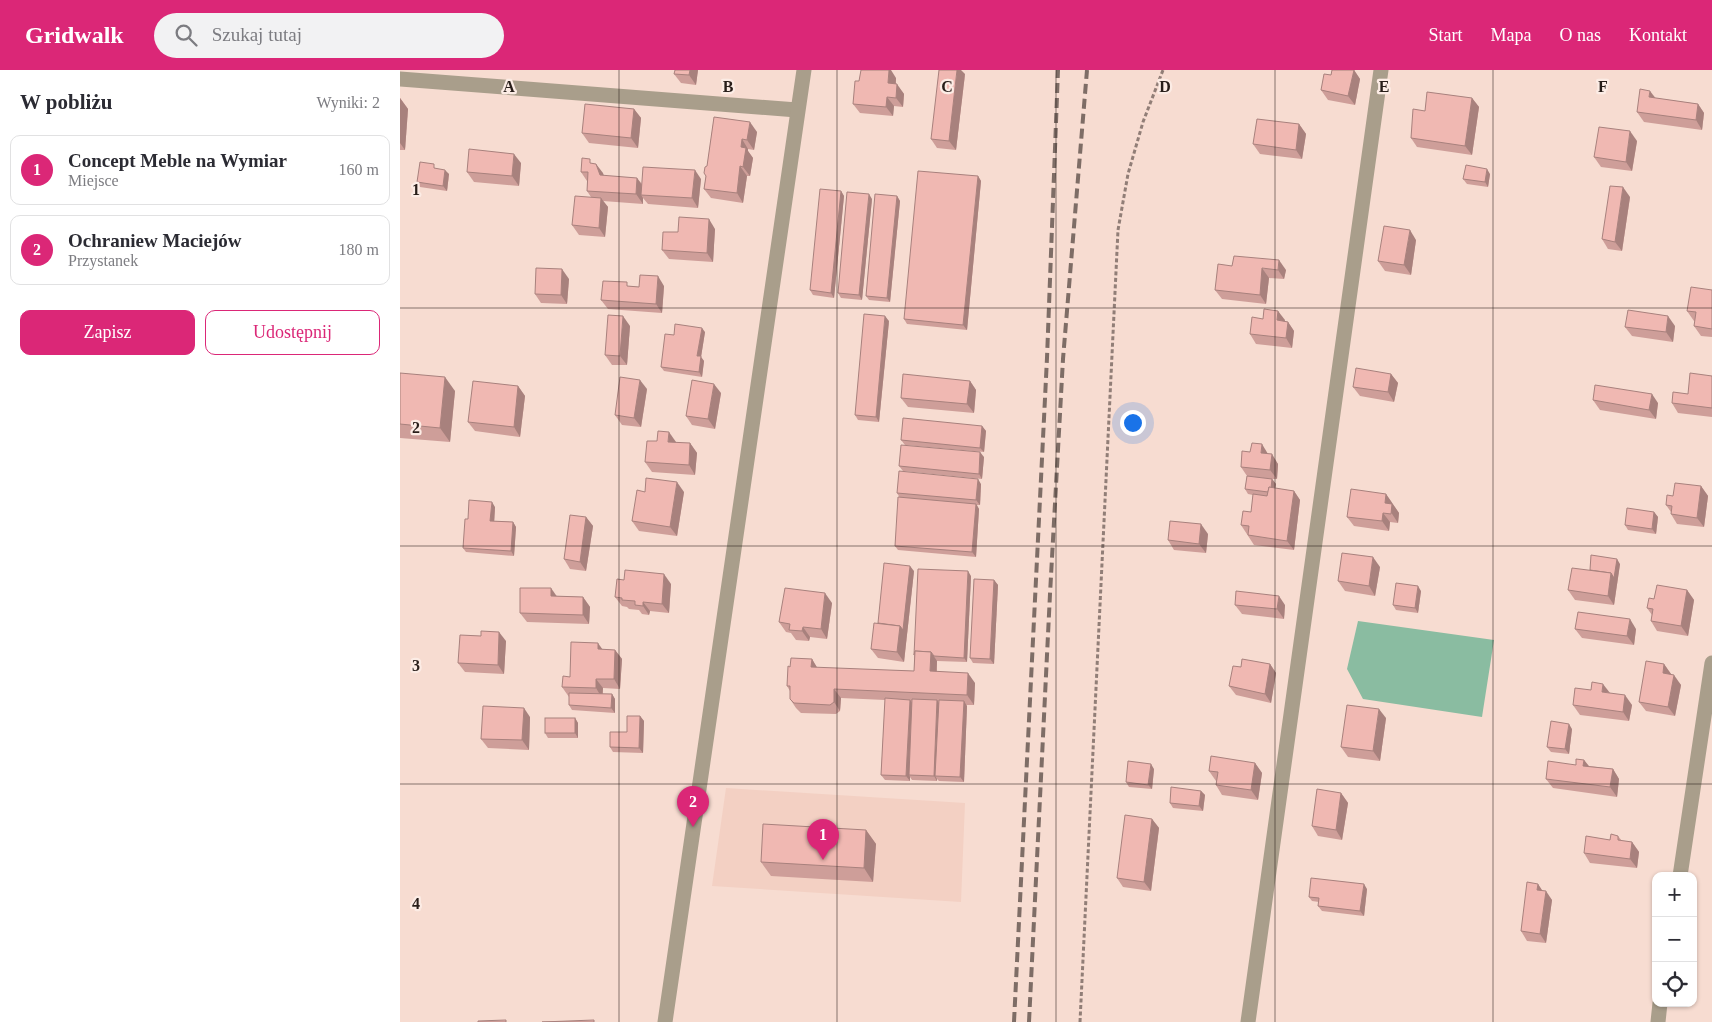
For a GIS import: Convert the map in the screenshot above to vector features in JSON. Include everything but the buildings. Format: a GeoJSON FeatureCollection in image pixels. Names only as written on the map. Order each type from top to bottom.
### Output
{"type":"FeatureCollection","features":[{"type":"Feature","properties":{"kind":"street"},"geometry":{"type":"LineString","coordinates":[[665,1022],[804,70]]}},
{"type":"Feature","properties":{"kind":"street"},"geometry":{"type":"LineString","coordinates":[[1248,1022],[1381,70]]}},
{"type":"Feature","properties":{"kind":"street"},"geometry":{"type":"LineString","coordinates":[[400,79],[798,110]]}},
{"type":"Feature","properties":{"kind":"street"},"geometry":{"type":"LineString","coordinates":[[1681,872],[1712,663]]}},
{"type":"Feature","properties":{"kind":"street"},"geometry":{"type":"LineString","coordinates":[[1658,1022],[1660,1007]]}},
{"type":"Feature","properties":{"kind":"path"},"geometry":{"type":"LineString","coordinates":[[1080,1022],[1118,230],[1128,174],[1143,122],[1163,70]]}},
{"type":"Feature","properties":{"kind":"shaded area"},"geometry":{"type":"Polygon","coordinates":[[[726,788],[965,803],[961,902],[712,886],[726,788]]]}},
{"type":"Feature","properties":{"kind":"green space"},"geometry":{"type":"Polygon","coordinates":[[[1358,621],[1494,640],[1482,717],[1363,699],[1347,669],[1358,621]]]}},
{"type":"Feature","properties":{"kind":"railway"},"geometry":{"type":"LineString","coordinates":[[1014,1022],[1047,358],[1058,70]]}},
{"type":"Feature","properties":{"kind":"railway"},"geometry":{"type":"LineString","coordinates":[[1029,1022],[1063,359],[1087,70]]}},
{"type":"Feature","properties":{"kind":"place","name":"Ochraniew Maciejów"},"geometry":{"type":"Point","coordinates":[693,827]}},
{"type":"Feature","properties":{"kind":"place","name":"Concept Meble na Wymiar"},"geometry":{"type":"Point","coordinates":[823,860]}}]}
